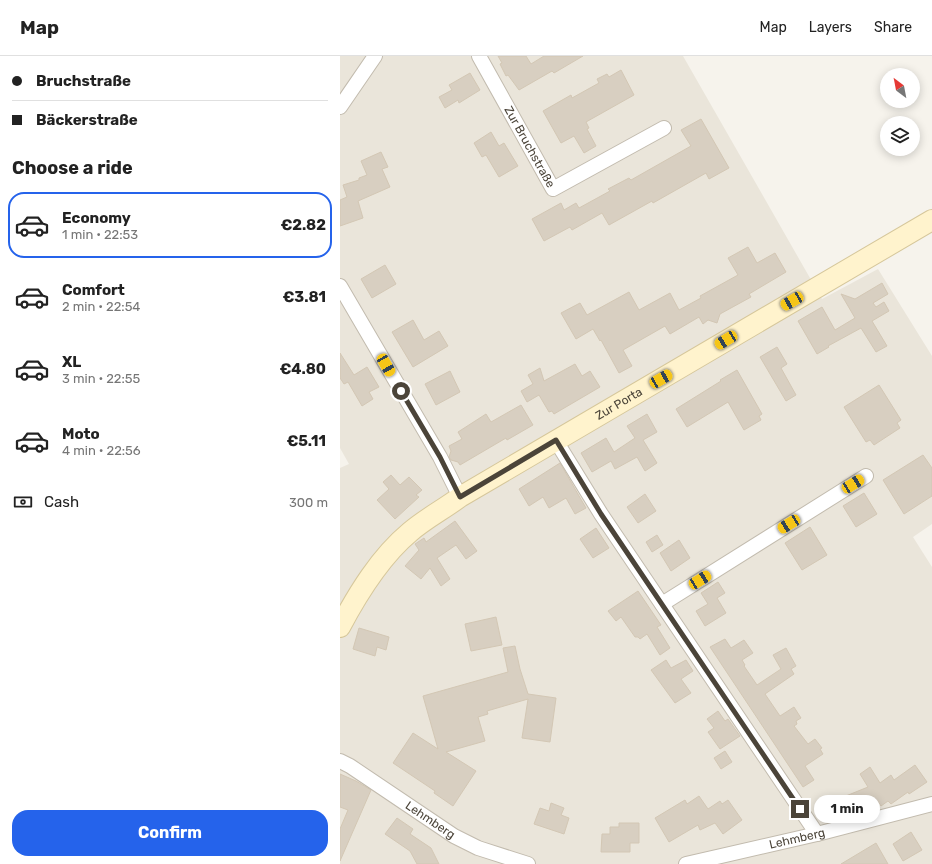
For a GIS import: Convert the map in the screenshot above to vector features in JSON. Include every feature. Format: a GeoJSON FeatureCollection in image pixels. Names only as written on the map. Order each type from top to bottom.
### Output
{"type":"FeatureCollection","features":[{"type":"Feature","properties":{"kind":"main road","name":"Zur Porta"},"geometry":{"type":"LineString","coordinates":[[340,627],[352,605],[383,560],[409,532],[460,497],[932,220]]}},
{"type":"Feature","properties":{"kind":"street"},"geometry":{"type":"LineString","coordinates":[[340,108],[375,56]]}},
{"type":"Feature","properties":{"kind":"street","name":"Zur Bruchstraße"},"geometry":{"type":"LineString","coordinates":[[479,56],[552,189],[664,128]]}},
{"type":"Feature","properties":{"kind":"street"},"geometry":{"type":"LineString","coordinates":[[340,286],[440,457],[460,497]]}},
{"type":"Feature","properties":{"kind":"street"},"geometry":{"type":"LineString","coordinates":[[556,440],[601,514],[818,834]]}},
{"type":"Feature","properties":{"kind":"street"},"geometry":{"type":"LineString","coordinates":[[662,604],[866,476]]}},
{"type":"Feature","properties":{"kind":"street","name":"Lehmberg"},"geometry":{"type":"LineString","coordinates":[[340,761],[350,766],[454,836],[478,848],[528,864]]}},
{"type":"Feature","properties":{"kind":"street","name":"Lehmberg"},"geometry":{"type":"LineString","coordinates":[[686,864],[818,834],[932,804]]}},
{"type":"Feature","properties":{"kind":"shaded area"},"geometry":{"type":"Polygon","coordinates":[[[340,56],[683,56],[822,299],[878,269],[932,356],[932,524],[913,537],[932,567],[932,864],[340,864],[340,468],[349,464],[340,448],[340,56]]]}},
{"type":"Feature","properties":{"kind":"building"},"geometry":{"type":"Polygon","coordinates":[[[498,56],[526,56],[531,64],[544,56],[583,56],[554,73],[552,71],[519,90],[508,75],[506,76],[498,56]]]}},
{"type":"Feature","properties":{"kind":"building"},"geometry":{"type":"Polygon","coordinates":[[[621,70],[634,95],[586,122],[589,128],[587,129],[596,146],[584,153],[574,136],[561,143],[543,111],[571,95],[572,98],[599,83],[597,79],[607,74],[609,77],[621,70]]]}},
{"type":"Feature","properties":{"kind":"building"},"geometry":{"type":"Polygon","coordinates":[[[470,73],[480,90],[459,103],[458,100],[445,108],[439,97],[452,90],[449,85],[470,73]]]}},
{"type":"Feature","properties":{"kind":"building"},"geometry":{"type":"Polygon","coordinates":[[[701,119],[729,168],[709,179],[706,173],[653,203],[652,201],[609,225],[602,213],[572,230],[570,227],[544,241],[532,219],[561,203],[564,210],[576,203],[579,208],[610,191],[608,189],[629,178],[631,180],[691,146],[681,130],[701,119]]]}},
{"type":"Feature","properties":{"kind":"building"},"geometry":{"type":"Polygon","coordinates":[[[491,132],[499,146],[504,143],[518,166],[499,177],[486,155],[482,157],[474,143],[491,132]]]}},
{"type":"Feature","properties":{"kind":"building"},"geometry":{"type":"Polygon","coordinates":[[[381,152],[388,167],[382,169],[390,187],[358,201],[363,218],[340,226],[340,200],[347,197],[343,185],[359,180],[359,178],[367,175],[361,161],[381,152]]]}},
{"type":"Feature","properties":{"kind":"building"},"geometry":{"type":"Polygon","coordinates":[[[748,247],[757,263],[775,253],[786,272],[749,294],[751,297],[720,314],[717,323],[708,320],[703,324],[699,317],[670,334],[665,326],[623,350],[632,366],[619,373],[601,340],[600,341],[593,329],[576,339],[561,313],[580,303],[587,315],[629,292],[639,310],[670,293],[679,310],[701,298],[700,296],[738,275],[728,258],[748,247]]]}},
{"type":"Feature","properties":{"kind":"building"},"geometry":{"type":"Polygon","coordinates":[[[385,265],[396,284],[372,298],[361,279],[385,265]]]}},
{"type":"Feature","properties":{"kind":"building"},"geometry":{"type":"Polygon","coordinates":[[[882,283],[888,294],[873,303],[876,307],[884,302],[889,311],[872,321],[887,346],[876,352],[861,328],[828,346],[829,347],[817,354],[798,321],[822,307],[835,330],[855,318],[841,294],[855,299],[882,283]]]}},
{"type":"Feature","properties":{"kind":"building"},"geometry":{"type":"Polygon","coordinates":[[[413,320],[424,340],[439,331],[448,346],[413,367],[392,332],[413,320]]]}},
{"type":"Feature","properties":{"kind":"building"},"geometry":{"type":"Polygon","coordinates":[[[777,347],[787,364],[781,368],[796,395],[786,401],[760,357],[777,347]]]}},
{"type":"Feature","properties":{"kind":"building"},"geometry":{"type":"Polygon","coordinates":[[[340,353],[354,375],[367,367],[379,387],[369,392],[373,399],[362,406],[348,382],[344,384],[340,378],[340,353]]]}},
{"type":"Feature","properties":{"kind":"building"},"geometry":{"type":"Polygon","coordinates":[[[575,364],[582,376],[590,371],[600,387],[554,414],[552,411],[549,412],[539,395],[527,402],[521,391],[533,384],[528,375],[540,368],[544,381],[575,364]]]}},
{"type":"Feature","properties":{"kind":"building"},"geometry":{"type":"Polygon","coordinates":[[[737,370],[762,414],[759,416],[761,420],[744,430],[728,402],[687,427],[676,409],[737,370]]]}},
{"type":"Feature","properties":{"kind":"building"},"geometry":{"type":"Polygon","coordinates":[[[450,371],[460,392],[436,405],[425,384],[450,371]]]}},
{"type":"Feature","properties":{"kind":"building"},"geometry":{"type":"Polygon","coordinates":[[[879,385],[901,420],[897,423],[900,428],[874,445],[870,440],[866,442],[844,407],[879,385]]]}},
{"type":"Feature","properties":{"kind":"building"},"geometry":{"type":"Polygon","coordinates":[[[521,405],[533,425],[507,440],[506,438],[460,465],[458,462],[451,460],[449,457],[451,451],[449,446],[462,439],[458,432],[486,414],[491,422],[521,405]]]}},
{"type":"Feature","properties":{"kind":"building"},"geometry":{"type":"Polygon","coordinates":[[[647,414],[657,432],[643,440],[657,463],[645,471],[637,457],[615,469],[611,461],[592,472],[581,453],[606,438],[614,452],[635,438],[627,426],[647,414]]]}},
{"type":"Feature","properties":{"kind":"building"},"geometry":{"type":"Polygon","coordinates":[[[923,455],[932,468],[932,496],[904,514],[883,480],[923,455]]]}},
{"type":"Feature","properties":{"kind":"building"},"geometry":{"type":"Polygon","coordinates":[[[560,463],[586,508],[575,514],[566,498],[549,508],[543,497],[529,506],[519,489],[560,463]]]}},
{"type":"Feature","properties":{"kind":"building"},"geometry":{"type":"Polygon","coordinates":[[[391,475],[400,485],[409,477],[422,490],[416,495],[419,497],[395,519],[377,500],[389,489],[383,482],[391,475]]]}},
{"type":"Feature","properties":{"kind":"building"},"geometry":{"type":"Polygon","coordinates":[[[864,493],[877,514],[856,527],[843,506],[864,493]]]}},
{"type":"Feature","properties":{"kind":"building"},"geometry":{"type":"Polygon","coordinates":[[[645,494],[656,511],[638,523],[627,507],[645,494]]]}},
{"type":"Feature","properties":{"kind":"building"},"geometry":{"type":"Polygon","coordinates":[[[455,521],[477,551],[466,559],[456,545],[437,558],[450,579],[441,586],[430,568],[421,579],[405,566],[419,550],[415,544],[424,538],[426,542],[455,521]]]}},
{"type":"Feature","properties":{"kind":"building"},"geometry":{"type":"Polygon","coordinates":[[[810,527],[827,555],[802,570],[785,543],[810,527]]]}},
{"type":"Feature","properties":{"kind":"building"},"geometry":{"type":"Polygon","coordinates":[[[596,528],[609,548],[593,558],[580,539],[596,528]]]}},
{"type":"Feature","properties":{"kind":"building"},"geometry":{"type":"Polygon","coordinates":[[[657,535],[663,545],[652,552],[646,542],[657,535]]]}},
{"type":"Feature","properties":{"kind":"building"},"geometry":{"type":"Polygon","coordinates":[[[679,540],[690,558],[671,571],[660,553],[679,540]]]}},
{"type":"Feature","properties":{"kind":"building"},"geometry":{"type":"Polygon","coordinates":[[[718,582],[725,593],[717,598],[726,613],[705,626],[696,611],[708,604],[701,593],[718,582]]]}},
{"type":"Feature","properties":{"kind":"building"},"geometry":{"type":"Polygon","coordinates":[[[638,591],[661,625],[657,627],[670,648],[660,655],[647,634],[640,639],[635,637],[621,617],[616,621],[608,611],[638,591]]]}},
{"type":"Feature","properties":{"kind":"building"},"geometry":{"type":"Polygon","coordinates":[[[496,617],[502,645],[471,651],[465,624],[496,617]]]}},
{"type":"Feature","properties":{"kind":"building"},"geometry":{"type":"Polygon","coordinates":[[[359,628],[389,637],[386,650],[377,647],[375,656],[353,649],[359,628]]]}},
{"type":"Feature","properties":{"kind":"building"},"geometry":{"type":"Polygon","coordinates":[[[725,639],[731,648],[744,640],[753,653],[742,660],[745,665],[744,666],[757,685],[781,669],[773,655],[786,648],[796,666],[791,669],[794,674],[765,694],[780,716],[794,707],[801,718],[796,721],[797,724],[794,726],[808,744],[815,739],[822,748],[820,749],[823,754],[805,766],[814,780],[803,787],[710,647],[725,639]]]}},
{"type":"Feature","properties":{"kind":"building"},"geometry":{"type":"Polygon","coordinates":[[[515,646],[528,694],[556,698],[550,742],[522,738],[528,699],[487,711],[488,714],[478,717],[485,741],[446,752],[476,771],[453,806],[434,793],[435,791],[393,763],[413,733],[438,749],[423,696],[508,672],[503,648],[515,646]]]}},
{"type":"Feature","properties":{"kind":"building"},"geometry":{"type":"Polygon","coordinates":[[[666,660],[671,668],[686,660],[693,671],[681,679],[691,693],[675,703],[651,670],[666,660]]]}},
{"type":"Feature","properties":{"kind":"building"},"geometry":{"type":"Polygon","coordinates":[[[718,711],[725,721],[728,719],[740,736],[720,749],[708,732],[714,728],[707,719],[718,711]]]}},
{"type":"Feature","properties":{"kind":"building"},"geometry":{"type":"Polygon","coordinates":[[[725,751],[732,762],[721,769],[714,758],[725,751]]]}},
{"type":"Feature","properties":{"kind":"building"},"geometry":{"type":"Polygon","coordinates":[[[915,765],[927,782],[909,794],[908,792],[891,804],[888,801],[881,806],[879,803],[843,818],[841,814],[827,820],[822,808],[837,802],[836,800],[868,787],[860,774],[870,767],[880,783],[891,775],[894,780],[915,765]]]}},
{"type":"Feature","properties":{"kind":"building"},"geometry":{"type":"Polygon","coordinates":[[[340,774],[371,790],[340,861],[340,829],[348,810],[340,807],[340,774]]]}},
{"type":"Feature","properties":{"kind":"building"},"geometry":{"type":"Polygon","coordinates":[[[699,796],[708,809],[720,801],[722,804],[728,800],[742,820],[723,834],[715,823],[700,830],[698,825],[669,842],[655,818],[685,800],[687,804],[699,796]]]}},
{"type":"Feature","properties":{"kind":"building"},"geometry":{"type":"Polygon","coordinates":[[[551,803],[564,808],[561,815],[569,818],[564,834],[534,824],[540,808],[549,811],[551,803]]]}},
{"type":"Feature","properties":{"kind":"building"},"geometry":{"type":"Polygon","coordinates":[[[397,818],[413,829],[410,834],[431,848],[439,864],[417,864],[410,851],[385,834],[397,818]]]}},
{"type":"Feature","properties":{"kind":"building"},"geometry":{"type":"Polygon","coordinates":[[[619,823],[639,823],[639,843],[630,843],[630,852],[601,852],[602,834],[610,834],[610,827],[619,827],[619,823]]]}},
{"type":"Feature","properties":{"kind":"building"},"geometry":{"type":"Polygon","coordinates":[[[911,832],[922,850],[903,861],[893,844],[911,832]]]}},
{"type":"Feature","properties":{"kind":"building"},"geometry":{"type":"Polygon","coordinates":[[[876,843],[888,864],[841,864],[876,843]]]}},
{"type":"Feature","properties":{"kind":"route"},"geometry":{"type":"LineString","coordinates":[[401,391],[440,457],[460,497],[556,440],[601,514],[800,809]]}}]}
